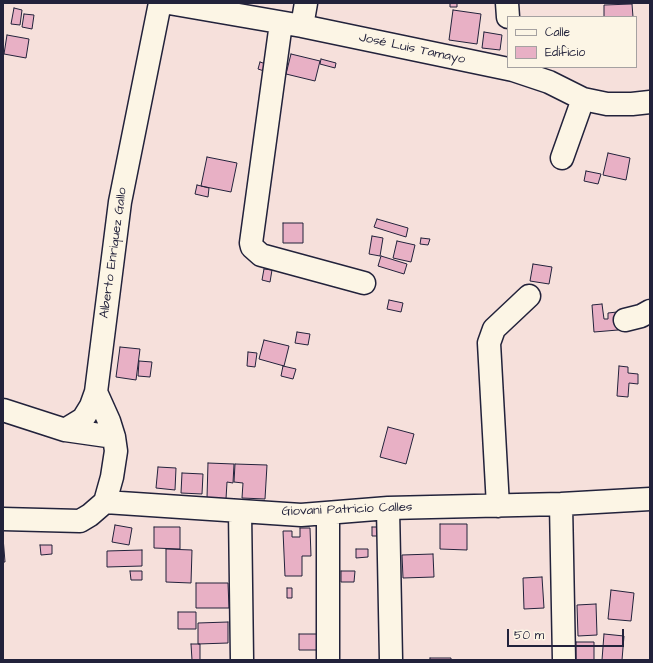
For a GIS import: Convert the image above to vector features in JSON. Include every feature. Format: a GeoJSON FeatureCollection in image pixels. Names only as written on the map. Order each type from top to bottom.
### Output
{"type":"FeatureCollection","features":[{"type":"Feature","properties":{"kind":"street","name":"Alberto Enriquez Gallo"},"geometry":{"type":"LineString","coordinates":[[105,502],[112,477],[116,451],[114,436],[96,392],[120,202],[160,3]]}},
{"type":"Feature","properties":{"kind":"street","name":"José Luis Tamayo"},"geometry":{"type":"LineString","coordinates":[[169,3],[302,26],[507,67]]}},
{"type":"Feature","properties":{"kind":"street"},"geometry":{"type":"LineString","coordinates":[[302,26],[306,3]]}},
{"type":"Feature","properties":{"kind":"street"},"geometry":{"type":"LineString","coordinates":[[507,3],[508,16]]}},
{"type":"Feature","properties":{"kind":"street"},"geometry":{"type":"LineString","coordinates":[[281,23],[251,243],[252,247],[261,255],[364,283]]}},
{"type":"Feature","properties":{"kind":"street","name":"José Luis Tamayo"},"geometry":{"type":"LineString","coordinates":[[513,68],[550,82],[583,99],[607,104],[650,102]]}},
{"type":"Feature","properties":{"kind":"street"},"geometry":{"type":"LineString","coordinates":[[562,158],[583,99]]}},
{"type":"Feature","properties":{"kind":"street"},"geometry":{"type":"LineString","coordinates":[[498,506],[489,343],[494,329],[529,296]]}},
{"type":"Feature","properties":{"kind":"street"},"geometry":{"type":"LineString","coordinates":[[625,320],[641,316],[650,311]]}},
{"type":"Feature","properties":{"kind":"street"},"geometry":{"type":"LineString","coordinates":[[65,430],[83,419],[91,406],[96,392]]}},
{"type":"Feature","properties":{"kind":"street"},"geometry":{"type":"LineString","coordinates":[[3,410],[65,430],[114,436]]}},
{"type":"Feature","properties":{"kind":"street","name":"Giovani Patricio Calles"},"geometry":{"type":"LineString","coordinates":[[105,502],[301,515],[388,508],[561,504],[650,498]]}},
{"type":"Feature","properties":{"kind":"street"},"geometry":{"type":"LineString","coordinates":[[3,519],[80,521],[90,515],[105,502]]}},
{"type":"Feature","properties":{"kind":"street"},"geometry":{"type":"LineString","coordinates":[[561,504],[564,660]]}},
{"type":"Feature","properties":{"kind":"street"},"geometry":{"type":"LineString","coordinates":[[388,508],[391,660]]}},
{"type":"Feature","properties":{"kind":"street"},"geometry":{"type":"LineString","coordinates":[[240,511],[242,660]]}},
{"type":"Feature","properties":{"kind":"street"},"geometry":{"type":"LineString","coordinates":[[328,513],[328,660]]}},
{"type":"Feature","properties":{"kind":"building"},"geometry":{"type":"Polygon","coordinates":[[[450,3],[457,3],[457,7],[450,7],[450,3]]]}},
{"type":"Feature","properties":{"kind":"building"},"geometry":{"type":"Polygon","coordinates":[[[632,4],[633,16],[604,16],[604,5],[632,4]]]}},
{"type":"Feature","properties":{"kind":"building"},"geometry":{"type":"Polygon","coordinates":[[[14,8],[22,10],[20,25],[11,24],[14,8]]]}},
{"type":"Feature","properties":{"kind":"building"},"geometry":{"type":"Polygon","coordinates":[[[453,10],[481,14],[477,44],[449,40],[453,10]]]}},
{"type":"Feature","properties":{"kind":"building"},"geometry":{"type":"Polygon","coordinates":[[[24,14],[34,15],[32,29],[22,27],[24,14]]]}},
{"type":"Feature","properties":{"kind":"building"},"geometry":{"type":"Polygon","coordinates":[[[484,32],[502,35],[500,50],[482,48],[484,32]]]}},
{"type":"Feature","properties":{"kind":"building"},"geometry":{"type":"Polygon","coordinates":[[[7,35],[29,39],[26,58],[4,54],[7,35]]]}},
{"type":"Feature","properties":{"kind":"building"},"geometry":{"type":"Polygon","coordinates":[[[291,54],[320,61],[315,81],[286,74],[291,54]]]}},
{"type":"Feature","properties":{"kind":"building"},"geometry":{"type":"Polygon","coordinates":[[[321,59],[336,63],[335,68],[320,64],[321,59]]]}},
{"type":"Feature","properties":{"kind":"building"},"geometry":{"type":"Polygon","coordinates":[[[260,62],[269,65],[267,72],[258,69],[260,62]]]}},
{"type":"Feature","properties":{"kind":"building"},"geometry":{"type":"Polygon","coordinates":[[[608,153],[630,158],[626,180],[603,175],[608,153]]]}},
{"type":"Feature","properties":{"kind":"building"},"geometry":{"type":"Polygon","coordinates":[[[207,157],[237,163],[231,192],[201,186],[207,157]]]}},
{"type":"Feature","properties":{"kind":"building"},"geometry":{"type":"Polygon","coordinates":[[[586,171],[601,174],[598,184],[584,181],[586,171]]]}},
{"type":"Feature","properties":{"kind":"building"},"geometry":{"type":"Polygon","coordinates":[[[197,185],[209,188],[208,197],[195,194],[197,185]]]}},
{"type":"Feature","properties":{"kind":"building"},"geometry":{"type":"Polygon","coordinates":[[[377,219],[408,228],[406,237],[374,227],[377,219]]]}},
{"type":"Feature","properties":{"kind":"building"},"geometry":{"type":"Polygon","coordinates":[[[283,223],[303,223],[303,243],[283,243],[283,223]]]}},
{"type":"Feature","properties":{"kind":"building"},"geometry":{"type":"Polygon","coordinates":[[[372,236],[383,238],[380,256],[369,254],[372,236]]]}},
{"type":"Feature","properties":{"kind":"building"},"geometry":{"type":"Polygon","coordinates":[[[421,238],[430,239],[428,245],[420,244],[421,238]]]}},
{"type":"Feature","properties":{"kind":"building"},"geometry":{"type":"Polygon","coordinates":[[[397,241],[415,245],[411,262],[393,258],[397,241]]]}},
{"type":"Feature","properties":{"kind":"building"},"geometry":{"type":"Polygon","coordinates":[[[381,256],[407,264],[404,274],[378,266],[381,256]]]}},
{"type":"Feature","properties":{"kind":"building"},"geometry":{"type":"Polygon","coordinates":[[[533,264],[552,267],[549,284],[530,281],[533,264]]]}},
{"type":"Feature","properties":{"kind":"building"},"geometry":{"type":"Polygon","coordinates":[[[264,269],[272,270],[270,282],[262,280],[264,269]]]}},
{"type":"Feature","properties":{"kind":"building"},"geometry":{"type":"Polygon","coordinates":[[[389,300],[403,303],[401,312],[387,309],[389,300]]]}},
{"type":"Feature","properties":{"kind":"building"},"geometry":{"type":"Polygon","coordinates":[[[602,304],[604,319],[608,319],[608,313],[617,312],[618,330],[594,332],[592,305],[602,304]]]}},
{"type":"Feature","properties":{"kind":"building"},"geometry":{"type":"Polygon","coordinates":[[[297,332],[310,334],[308,345],[295,343],[297,332]]]}},
{"type":"Feature","properties":{"kind":"building"},"geometry":{"type":"Polygon","coordinates":[[[264,340],[289,346],[284,366],[259,359],[264,340]]]}},
{"type":"Feature","properties":{"kind":"building"},"geometry":{"type":"Polygon","coordinates":[[[120,347],[140,349],[136,380],[116,377],[120,347]]]}},
{"type":"Feature","properties":{"kind":"building"},"geometry":{"type":"Polygon","coordinates":[[[248,352],[257,353],[255,367],[247,366],[248,352]]]}},
{"type":"Feature","properties":{"kind":"building"},"geometry":{"type":"Polygon","coordinates":[[[139,361],[152,362],[150,377],[138,376],[139,361]]]}},
{"type":"Feature","properties":{"kind":"building"},"geometry":{"type":"Polygon","coordinates":[[[283,366],[296,369],[293,379],[281,376],[283,366]]]}},
{"type":"Feature","properties":{"kind":"building"},"geometry":{"type":"Polygon","coordinates":[[[619,366],[628,367],[628,373],[638,374],[638,384],[629,383],[628,397],[617,396],[619,366]]]}},
{"type":"Feature","properties":{"kind":"building"},"geometry":{"type":"Polygon","coordinates":[[[388,427],[414,434],[406,464],[380,457],[388,427]]]}},
{"type":"Feature","properties":{"kind":"building"},"geometry":{"type":"Polygon","coordinates":[[[208,463],[234,464],[233,483],[227,482],[226,499],[207,498],[208,463]]]}},
{"type":"Feature","properties":{"kind":"building"},"geometry":{"type":"Polygon","coordinates":[[[235,464],[267,465],[265,499],[242,498],[243,483],[234,482],[235,464]]]}},
{"type":"Feature","properties":{"kind":"building"},"geometry":{"type":"Polygon","coordinates":[[[158,467],[176,468],[175,490],[156,488],[158,467]]]}},
{"type":"Feature","properties":{"kind":"building"},"geometry":{"type":"Polygon","coordinates":[[[182,473],[203,474],[202,494],[181,493],[182,473]]]}},
{"type":"Feature","properties":{"kind":"building"},"geometry":{"type":"Polygon","coordinates":[[[440,524],[467,524],[467,550],[440,549],[440,524]]]}},
{"type":"Feature","properties":{"kind":"building"},"geometry":{"type":"Polygon","coordinates":[[[115,525],[132,528],[129,545],[112,542],[115,525]]]}},
{"type":"Feature","properties":{"kind":"building"},"geometry":{"type":"Polygon","coordinates":[[[154,527],[180,527],[180,549],[154,548],[154,527]]]}},
{"type":"Feature","properties":{"kind":"building"},"geometry":{"type":"Polygon","coordinates":[[[372,527],[379,527],[379,536],[372,536],[372,527]]]}},
{"type":"Feature","properties":{"kind":"building"},"geometry":{"type":"Polygon","coordinates":[[[300,528],[310,528],[311,556],[302,556],[302,576],[285,576],[283,531],[292,531],[292,537],[300,537],[300,528]]]}},
{"type":"Feature","properties":{"kind":"building"},"geometry":{"type":"Polygon","coordinates":[[[3,537],[5,562],[3,562],[3,537]]]}},
{"type":"Feature","properties":{"kind":"building"},"geometry":{"type":"Polygon","coordinates":[[[40,545],[52,545],[52,554],[41,555],[40,545]]]}},
{"type":"Feature","properties":{"kind":"building"},"geometry":{"type":"Polygon","coordinates":[[[166,549],[192,550],[191,583],[166,582],[166,549]]]}},
{"type":"Feature","properties":{"kind":"building"},"geometry":{"type":"Polygon","coordinates":[[[356,549],[368,549],[368,557],[356,558],[356,549]]]}},
{"type":"Feature","properties":{"kind":"building"},"geometry":{"type":"Polygon","coordinates":[[[142,550],[142,566],[107,567],[107,551],[142,550]]]}},
{"type":"Feature","properties":{"kind":"building"},"geometry":{"type":"Polygon","coordinates":[[[433,554],[434,577],[403,578],[402,555],[433,554]]]}},
{"type":"Feature","properties":{"kind":"building"},"geometry":{"type":"Polygon","coordinates":[[[130,571],[142,571],[142,580],[131,580],[130,571]]]}},
{"type":"Feature","properties":{"kind":"building"},"geometry":{"type":"Polygon","coordinates":[[[341,571],[355,571],[354,582],[341,582],[341,571]]]}},
{"type":"Feature","properties":{"kind":"building"},"geometry":{"type":"Polygon","coordinates":[[[542,577],[544,608],[524,609],[523,578],[542,577]]]}},
{"type":"Feature","properties":{"kind":"building"},"geometry":{"type":"Polygon","coordinates":[[[196,583],[228,583],[229,608],[196,608],[196,583]]]}},
{"type":"Feature","properties":{"kind":"building"},"geometry":{"type":"Polygon","coordinates":[[[287,588],[292,588],[292,598],[287,598],[287,588]]]}},
{"type":"Feature","properties":{"kind":"building"},"geometry":{"type":"Polygon","coordinates":[[[611,590],[634,593],[631,621],[608,619],[611,590]]]}},
{"type":"Feature","properties":{"kind":"building"},"geometry":{"type":"Polygon","coordinates":[[[596,604],[597,635],[578,636],[577,605],[596,604]]]}},
{"type":"Feature","properties":{"kind":"building"},"geometry":{"type":"Polygon","coordinates":[[[178,612],[196,612],[196,629],[178,629],[178,612]]]}},
{"type":"Feature","properties":{"kind":"building"},"geometry":{"type":"Polygon","coordinates":[[[228,622],[228,643],[198,644],[198,623],[228,622]]]}},
{"type":"Feature","properties":{"kind":"building"},"geometry":{"type":"Polygon","coordinates":[[[299,634],[321,634],[321,650],[299,650],[299,634]]]}},
{"type":"Feature","properties":{"kind":"building"},"geometry":{"type":"Polygon","coordinates":[[[604,634],[624,636],[622,660],[602,660],[604,634]]]}},
{"type":"Feature","properties":{"kind":"building"},"geometry":{"type":"Polygon","coordinates":[[[576,642],[594,642],[594,660],[576,660],[576,642]]]}},
{"type":"Feature","properties":{"kind":"building"},"geometry":{"type":"Polygon","coordinates":[[[191,644],[200,644],[200,660],[192,660],[191,644]]]}},
{"type":"Feature","properties":{"kind":"building"},"geometry":{"type":"Polygon","coordinates":[[[430,658],[451,658],[451,660],[430,660],[430,658]]]}}]}
